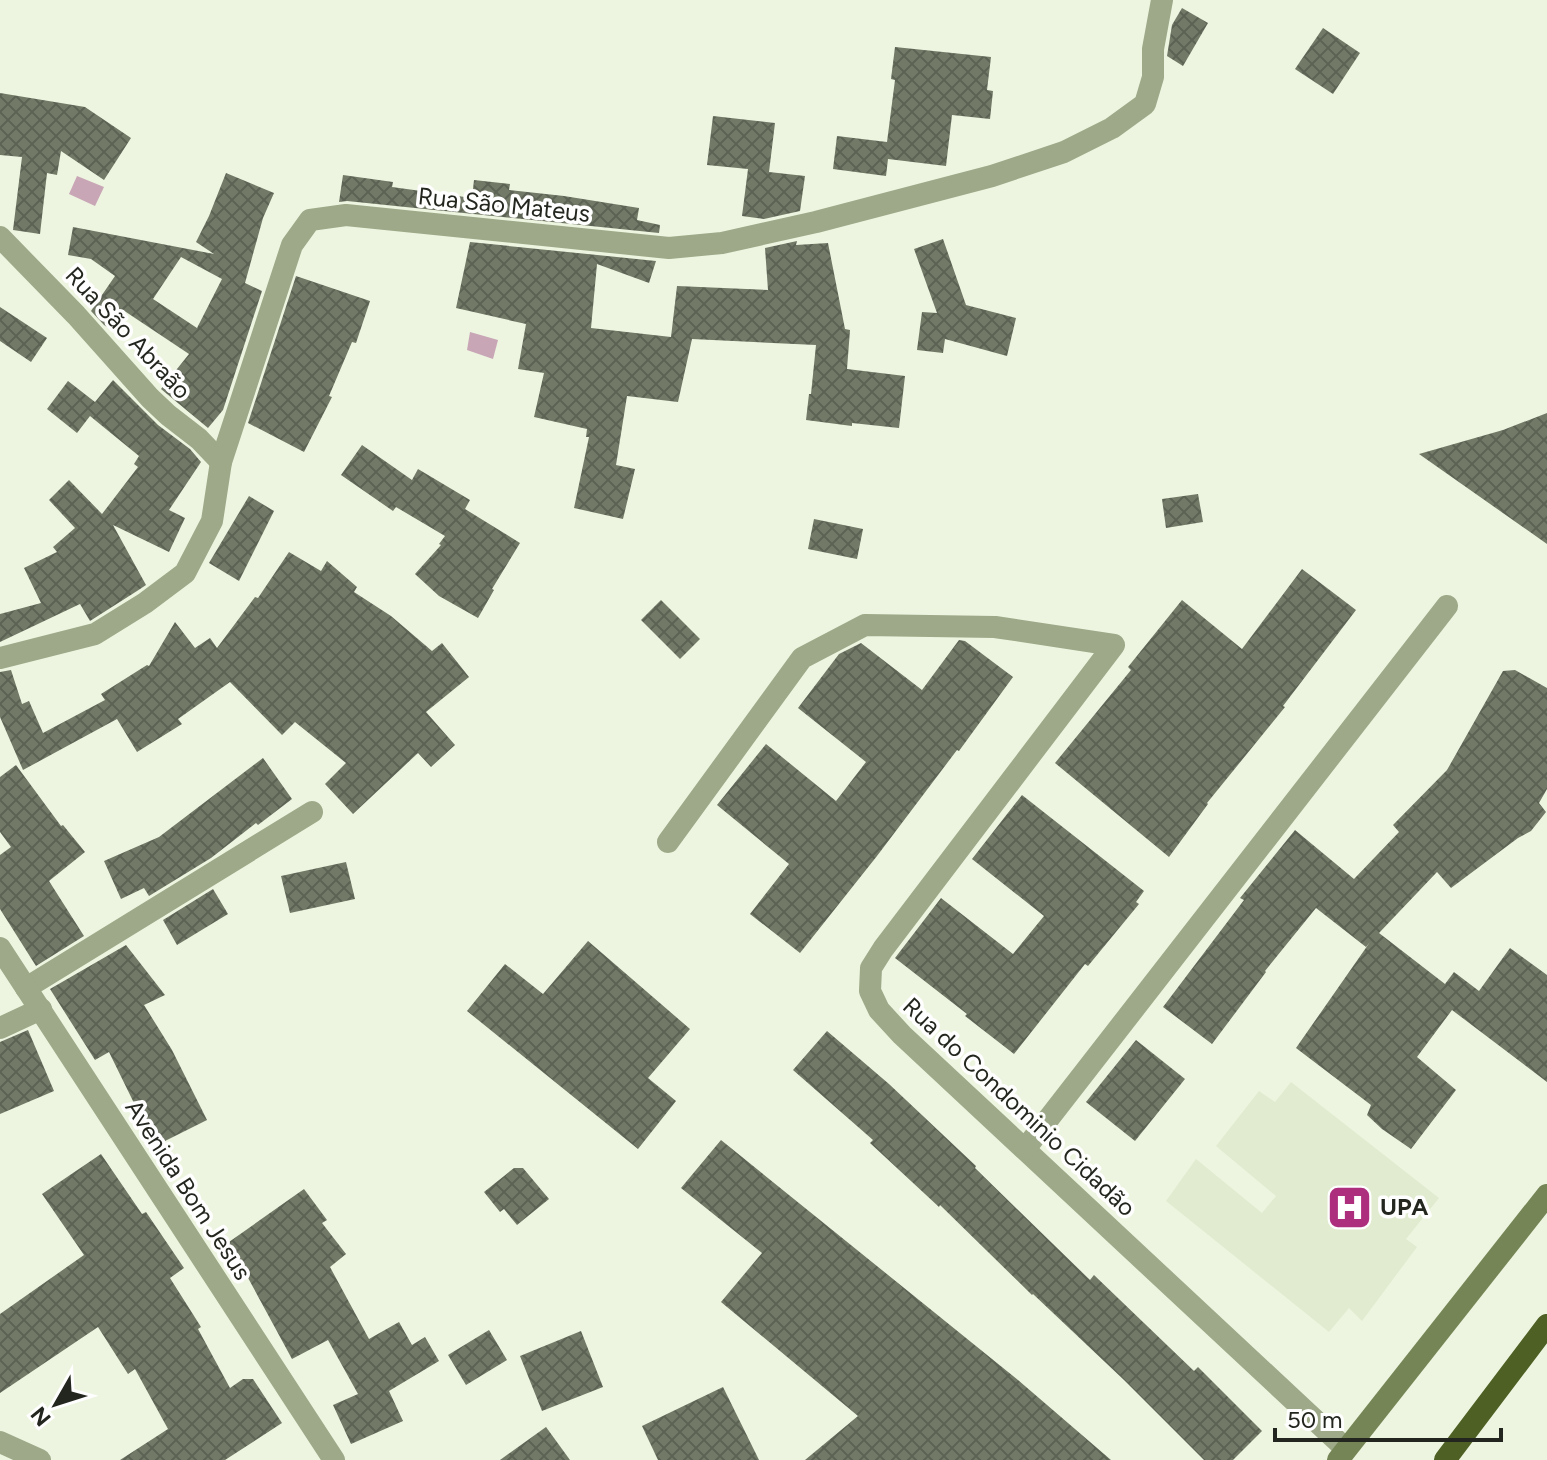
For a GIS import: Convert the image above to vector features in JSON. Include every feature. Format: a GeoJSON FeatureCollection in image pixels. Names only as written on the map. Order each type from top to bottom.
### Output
{"type":"FeatureCollection","features":[{"type":"Feature","properties":{"kind":"highway"},"geometry":{"type":"LineString","coordinates":[[1445,1460],[1547,1325]]}},
{"type":"Feature","properties":{"kind":"main road"},"geometry":{"type":"LineString","coordinates":[[1342,1455],[1547,1195]]}},
{"type":"Feature","properties":{"kind":"street","name":"Rua São Mateus"},"geometry":{"type":"LineString","coordinates":[[0,658],[95,634],[185,573],[212,521],[221,462],[292,245],[310,220],[346,215],[669,248],[722,243],[816,222],[992,176],[1064,152],[1112,128],[1145,104],[1153,77],[1153,49],[1162,0]]}},
{"type":"Feature","properties":{"kind":"street","name":"Rua São Abraão"},"geometry":{"type":"LineString","coordinates":[[0,237],[76,315],[150,398],[221,462]]}},
{"type":"Feature","properties":{"kind":"street"},"geometry":{"type":"LineString","coordinates":[[1025,1149],[1447,606]]}},
{"type":"Feature","properties":{"kind":"street","name":"Rua do Condominio Cidadão"},"geometry":{"type":"LineString","coordinates":[[668,842],[802,658],[865,625],[995,627],[1114,645],[883,949],[871,968],[870,991],[879,1010],[902,1035],[1025,1149],[1342,1455]]}},
{"type":"Feature","properties":{"kind":"street"},"geometry":{"type":"LineString","coordinates":[[26,988],[312,812]]}},
{"type":"Feature","properties":{"kind":"street","name":"Avenida Bom Jesus"},"geometry":{"type":"LineString","coordinates":[[0,948],[334,1460]]}},
{"type":"Feature","properties":{"kind":"street"},"geometry":{"type":"LineString","coordinates":[[0,1028],[41,1009]]}},
{"type":"Feature","properties":{"kind":"street"},"geometry":{"type":"LineString","coordinates":[[0,1442],[40,1460]]}},
{"type":"Feature","properties":{"kind":"shaded area"},"geometry":{"type":"Polygon","coordinates":[[[77,176],[104,187],[95,206],[69,194],[77,176]]]}},
{"type":"Feature","properties":{"kind":"shaded area"},"geometry":{"type":"Polygon","coordinates":[[[470,332],[498,340],[493,359],[467,350],[470,332]]]}},
{"type":"Feature","properties":{"kind":"shaded area","name":"UPA"},"geometry":{"type":"Polygon","coordinates":[[[1291,1082],[1439,1198],[1406,1239],[1417,1247],[1362,1321],[1349,1308],[1329,1332],[1166,1201],[1196,1159],[1262,1213],[1276,1196],[1216,1146],[1259,1091],[1275,1102],[1291,1082]]]}},
{"type":"Feature","properties":{"kind":"building"},"geometry":{"type":"Polygon","coordinates":[[[1182,8],[1208,23],[1183,66],[1167,56],[1172,25],[1182,8]]]}},
{"type":"Feature","properties":{"kind":"building"},"geometry":{"type":"Polygon","coordinates":[[[1323,28],[1360,53],[1333,94],[1295,69],[1323,28]]]}},
{"type":"Feature","properties":{"kind":"building"},"geometry":{"type":"Polygon","coordinates":[[[895,47],[991,57],[987,90],[993,91],[990,119],[952,115],[946,166],[888,159],[886,176],[833,169],[837,136],[887,142],[895,80],[891,79],[895,47]]]}},
{"type":"Feature","properties":{"kind":"building"},"geometry":{"type":"Polygon","coordinates":[[[0,93],[85,107],[131,138],[104,180],[61,151],[57,175],[47,173],[40,234],[13,230],[22,157],[0,155],[0,93]]]}},
{"type":"Feature","properties":{"kind":"building"},"geometry":{"type":"Polygon","coordinates":[[[713,116],[775,123],[769,172],[805,176],[800,211],[764,219],[742,216],[748,169],[707,165],[713,116]]]}},
{"type":"Feature","properties":{"kind":"building"},"geometry":{"type":"Polygon","coordinates":[[[226,173],[274,193],[263,218],[245,283],[262,291],[223,410],[208,428],[161,389],[189,354],[123,310],[110,329],[104,325],[91,311],[115,276],[91,259],[68,255],[73,227],[214,254],[196,242],[226,173]],[[181,257],[153,299],[197,328],[222,279],[181,257]]]}},
{"type":"Feature","properties":{"kind":"building"},"geometry":{"type":"Polygon","coordinates":[[[343,175],[393,182],[392,187],[472,198],[474,180],[510,184],[509,190],[639,208],[637,220],[660,225],[659,233],[339,202],[343,175]]]}},
{"type":"Feature","properties":{"kind":"building"},"geometry":{"type":"Polygon","coordinates":[[[943,239],[966,305],[1016,318],[1007,356],[945,339],[943,353],[917,350],[922,312],[937,313],[914,249],[943,239]]]}},
{"type":"Feature","properties":{"kind":"building"},"geometry":{"type":"Polygon","coordinates":[[[797,241],[796,245],[828,243],[845,329],[850,330],[847,369],[905,376],[899,428],[806,420],[816,345],[692,339],[678,402],[627,396],[616,465],[635,469],[623,519],[574,508],[589,437],[586,437],[587,429],[534,417],[544,373],[518,369],[526,324],[456,308],[470,242],[656,261],[649,283],[597,264],[591,328],[671,337],[677,286],[768,290],[765,248],[797,241]]]}},
{"type":"Feature","properties":{"kind":"building"},"geometry":{"type":"Polygon","coordinates":[[[296,276],[370,301],[356,343],[352,342],[329,396],[332,397],[304,452],[248,423],[296,276]]]}},
{"type":"Feature","properties":{"kind":"building"},"geometry":{"type":"Polygon","coordinates":[[[0,307],[47,338],[31,362],[0,341],[0,307]]]}},
{"type":"Feature","properties":{"kind":"building"},"geometry":{"type":"Polygon","coordinates":[[[113,380],[201,462],[169,510],[185,518],[169,552],[113,525],[146,585],[90,621],[80,604],[0,642],[0,614],[41,603],[24,568],[57,552],[53,547],[75,528],[49,500],[69,480],[102,514],[138,467],[134,464],[139,456],[90,416],[77,433],[47,409],[68,381],[95,402],[113,380]]]}},
{"type":"Feature","properties":{"kind":"building"},"geometry":{"type":"Polygon","coordinates":[[[1547,413],[1547,544],[1419,454],[1503,430],[1547,413]]]}},
{"type":"Feature","properties":{"kind":"building"},"geometry":{"type":"Polygon","coordinates":[[[362,445],[412,480],[418,469],[470,500],[465,509],[520,543],[478,618],[439,596],[415,574],[441,545],[445,536],[396,507],[393,511],[341,475],[362,445]]]}},
{"type":"Feature","properties":{"kind":"building"},"geometry":{"type":"Polygon","coordinates":[[[1198,494],[1203,522],[1166,528],[1162,499],[1198,494]]]}},
{"type":"Feature","properties":{"kind":"building"},"geometry":{"type":"Polygon","coordinates":[[[249,496],[274,511],[239,581],[209,563],[249,496]]]}},
{"type":"Feature","properties":{"kind":"building"},"geometry":{"type":"Polygon","coordinates":[[[814,519],[863,529],[857,559],[808,549],[814,519]]]}},
{"type":"Feature","properties":{"kind":"building"},"geometry":{"type":"Polygon","coordinates":[[[289,552],[321,571],[327,561],[357,587],[354,592],[391,616],[432,651],[442,643],[469,677],[426,712],[455,745],[431,767],[418,753],[353,814],[325,784],[346,763],[295,722],[282,735],[230,682],[178,719],[182,724],[137,752],[117,719],[23,770],[0,717],[0,672],[11,670],[22,704],[29,701],[43,733],[105,700],[101,694],[149,666],[175,622],[195,648],[210,638],[217,648],[255,597],[258,598],[289,552]]]}},
{"type":"Feature","properties":{"kind":"building"},"geometry":{"type":"Polygon","coordinates":[[[1302,569],[1356,610],[1169,857],[1055,763],[1131,670],[1128,667],[1182,600],[1242,649],[1302,569]]]}},
{"type":"Feature","properties":{"kind":"building"},"geometry":{"type":"Polygon","coordinates":[[[661,600],[700,639],[680,659],[641,620],[661,600]]]}},
{"type":"Feature","properties":{"kind":"building"},"geometry":{"type":"Polygon","coordinates":[[[959,640],[965,641],[1013,677],[959,751],[800,953],[750,914],[789,864],[717,805],[766,744],[836,801],[866,762],[798,708],[839,654],[861,643],[922,690],[959,640]]]}},
{"type":"Feature","properties":{"kind":"building"},"geometry":{"type":"Polygon","coordinates":[[[1515,670],[1547,688],[1547,789],[1539,803],[1546,812],[1531,831],[1451,888],[1437,872],[1379,933],[1445,984],[1454,972],[1479,991],[1510,948],[1547,975],[1547,1082],[1452,1010],[1417,1057],[1456,1090],[1411,1149],[1367,1115],[1371,1105],[1296,1048],[1370,942],[1366,947],[1316,908],[1212,1044],[1163,1007],[1244,900],[1240,898],[1295,830],[1354,879],[1399,832],[1393,825],[1447,770],[1503,671],[1515,670]]]}},
{"type":"Feature","properties":{"kind":"building"},"geometry":{"type":"Polygon","coordinates":[[[263,758],[292,799],[211,858],[149,896],[144,888],[121,899],[104,861],[159,837],[263,758]]]}},
{"type":"Feature","properties":{"kind":"building"},"geometry":{"type":"Polygon","coordinates":[[[16,765],[61,826],[85,852],[49,881],[84,936],[36,966],[0,909],[0,855],[11,847],[0,832],[0,777],[16,765]]]}},
{"type":"Feature","properties":{"kind":"building"},"geometry":{"type":"Polygon","coordinates":[[[1022,795],[1144,891],[1136,902],[1139,904],[1088,966],[1085,964],[1014,1054],[895,958],[941,898],[1013,954],[1044,916],[972,859],[1022,795]]]}},
{"type":"Feature","properties":{"kind":"building"},"geometry":{"type":"Polygon","coordinates":[[[346,862],[355,899],[290,913],[281,876],[346,862]]]}},
{"type":"Feature","properties":{"kind":"building"},"geometry":{"type":"Polygon","coordinates":[[[213,889],[228,914],[177,945],[163,920],[213,889]]]}},
{"type":"Feature","properties":{"kind":"building"},"geometry":{"type":"Polygon","coordinates":[[[588,941],[690,1029],[648,1078],[676,1101],[638,1149],[467,1011],[505,964],[543,994],[588,941]]]}},
{"type":"Feature","properties":{"kind":"building"},"geometry":{"type":"Polygon","coordinates":[[[126,945],[165,995],[144,1005],[172,1050],[207,1120],[155,1146],[109,1052],[95,1060],[50,989],[126,945]]]}},
{"type":"Feature","properties":{"kind":"building"},"geometry":{"type":"Polygon","coordinates":[[[28,1030],[54,1091],[0,1114],[0,1042],[28,1030]]]}},
{"type":"Feature","properties":{"kind":"building"},"geometry":{"type":"Polygon","coordinates":[[[827,1031],[976,1166],[1090,1280],[1094,1275],[1194,1371],[1198,1367],[1262,1431],[1233,1460],[1204,1460],[940,1205],[870,1143],[873,1140],[793,1070],[827,1031]]]}},
{"type":"Feature","properties":{"kind":"building"},"geometry":{"type":"Polygon","coordinates":[[[1136,1040],[1185,1079],[1135,1141],[1086,1102],[1136,1040]]]}},
{"type":"Feature","properties":{"kind":"building"},"geometry":{"type":"Polygon","coordinates":[[[721,1140],[1018,1380],[1111,1460],[805,1460],[858,1416],[721,1302],[762,1253],[681,1188],[721,1140]]]}},
{"type":"Feature","properties":{"kind":"building"},"geometry":{"type":"Polygon","coordinates":[[[101,1154],[184,1268],[170,1278],[201,1327],[198,1329],[230,1388],[243,1379],[253,1379],[282,1423],[225,1460],[120,1460],[168,1429],[135,1369],[128,1374],[98,1327],[0,1393],[0,1314],[84,1255],[42,1194],[101,1154]]]}},
{"type":"Feature","properties":{"kind":"building"},"geometry":{"type":"Polygon","coordinates":[[[514,1168],[523,1168],[549,1199],[517,1225],[504,1209],[500,1212],[484,1192],[514,1168]]]}},
{"type":"Feature","properties":{"kind":"building"},"geometry":{"type":"Polygon","coordinates":[[[304,1189],[327,1220],[322,1223],[346,1254],[330,1267],[369,1339],[399,1322],[412,1345],[425,1337],[439,1361],[389,1391],[403,1421],[351,1444],[333,1405],[358,1394],[328,1340],[292,1359],[247,1276],[242,1281],[219,1249],[304,1189]]]}},
{"type":"Feature","properties":{"kind":"building"},"geometry":{"type":"Polygon","coordinates":[[[489,1330],[507,1360],[466,1385],[448,1355],[489,1330]]]}},
{"type":"Feature","properties":{"kind":"building"},"geometry":{"type":"Polygon","coordinates":[[[581,1331],[603,1387],[542,1411],[520,1356],[581,1331]]]}},
{"type":"Feature","properties":{"kind":"building"},"geometry":{"type":"Polygon","coordinates":[[[723,1387],[759,1460],[658,1460],[642,1426],[723,1387]]]}},
{"type":"Feature","properties":{"kind":"building"},"geometry":{"type":"Polygon","coordinates":[[[546,1427],[570,1460],[500,1460],[546,1427]]]}},
{"type":"Feature","properties":{"kind":"place","name":"UPA"},"geometry":{"type":"Point","coordinates":[1349,1207]}}]}
